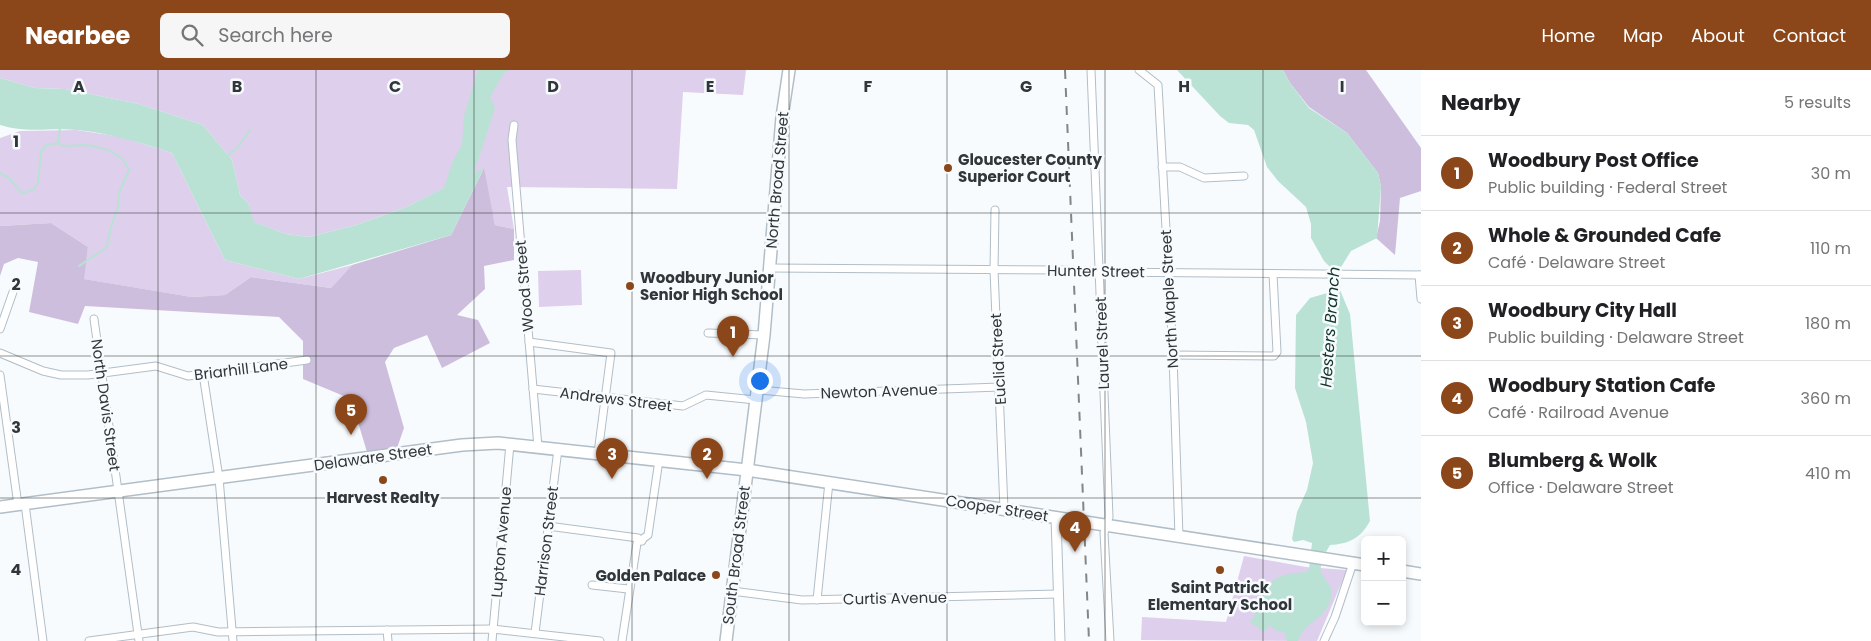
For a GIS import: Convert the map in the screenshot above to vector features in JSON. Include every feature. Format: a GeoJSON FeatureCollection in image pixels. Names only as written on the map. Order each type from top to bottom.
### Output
{"type":"FeatureCollection","features":[{"type":"Feature","properties":{"kind":"main road","name":"North Broad Street"},"geometry":{"type":"LineString","coordinates":[[747,470],[764,335],[782,117],[789,70]]}},
{"type":"Feature","properties":{"kind":"main road","name":"Delaware Street"},"geometry":{"type":"LineString","coordinates":[[0,508],[482,443],[510,444],[747,470]]}},
{"type":"Feature","properties":{"kind":"main road","name":"Cooper Street"},"geometry":{"type":"LineString","coordinates":[[747,470],[1323,560],[1359,564]]}},
{"type":"Feature","properties":{"kind":"main road","name":"South Broad Street"},"geometry":{"type":"LineString","coordinates":[[726,641],[747,470]]}},
{"type":"Feature","properties":{"kind":"main road"},"geometry":{"type":"LineString","coordinates":[[1406,572],[1421,574]]}},
{"type":"Feature","properties":{"kind":"street","name":"Laurel Street"},"geometry":{"type":"LineString","coordinates":[[1091,70],[1096,272],[1109,517],[1104,533],[1110,641]]}},
{"type":"Feature","properties":{"kind":"street","name":"North Maple Street"},"geometry":{"type":"LineString","coordinates":[[1139,70],[1158,86],[1179,537]]}},
{"type":"Feature","properties":{"kind":"street","name":"Wood Street"},"geometry":{"type":"LineString","coordinates":[[514,125],[512,140],[538,447]]}},
{"type":"Feature","properties":{"kind":"street"},"geometry":{"type":"LineString","coordinates":[[1162,167],[1180,167],[1204,178],[1244,176]]}},
{"type":"Feature","properties":{"kind":"street","name":"Euclid Street"},"geometry":{"type":"LineString","coordinates":[[995,210],[994,270],[1004,509]]}},
{"type":"Feature","properties":{"kind":"street","name":"Hunter Street"},"geometry":{"type":"LineString","coordinates":[[770,268],[1420,275]]}},
{"type":"Feature","properties":{"kind":"street"},"geometry":{"type":"LineString","coordinates":[[1172,355],[1274,356],[1277,352],[1273,274]]}},
{"type":"Feature","properties":{"kind":"street"},"geometry":{"type":"LineString","coordinates":[[1420,275],[1421,299]]}},
{"type":"Feature","properties":{"kind":"street"},"geometry":{"type":"LineString","coordinates":[[0,328],[13,292]]}},
{"type":"Feature","properties":{"kind":"street","name":"North Davis Street"},"geometry":{"type":"LineString","coordinates":[[94,320],[138,638]]}},
{"type":"Feature","properties":{"kind":"street"},"geometry":{"type":"LineString","coordinates":[[708,333],[764,335]]}},
{"type":"Feature","properties":{"kind":"street"},"geometry":{"type":"LineString","coordinates":[[529,342],[611,353],[598,453]]}},
{"type":"Feature","properties":{"kind":"street","name":"Briarhill Lane"},"geometry":{"type":"LineString","coordinates":[[0,354],[43,371],[61,374],[101,374],[156,366],[188,376],[307,360]]}},
{"type":"Feature","properties":{"kind":"street"},"geometry":{"type":"LineString","coordinates":[[203,374],[219,478],[233,641]]}},
{"type":"Feature","properties":{"kind":"street"},"geometry":{"type":"LineString","coordinates":[[0,375],[43,641]]}},
{"type":"Feature","properties":{"kind":"street","name":"Newton Avenue"},"geometry":{"type":"LineString","coordinates":[[757,395],[1000,387]]}},
{"type":"Feature","properties":{"kind":"street","name":"Andrews Street"},"geometry":{"type":"LineString","coordinates":[[533,388],[683,406],[706,395],[757,395]]}},
{"type":"Feature","properties":{"kind":"street","name":"Lupton Avenue"},"geometry":{"type":"LineString","coordinates":[[492,641],[510,444]]}},
{"type":"Feature","properties":{"kind":"street","name":"Harrison Street"},"geometry":{"type":"LineString","coordinates":[[535,633],[558,449]]}},
{"type":"Feature","properties":{"kind":"street"},"geometry":{"type":"LineString","coordinates":[[622,641],[636,543],[648,536],[659,460]]}},
{"type":"Feature","properties":{"kind":"street"},"geometry":{"type":"LineString","coordinates":[[817,600],[829,482]]}},
{"type":"Feature","properties":{"kind":"street"},"geometry":{"type":"LineString","coordinates":[[1056,517],[1060,641]]}},
{"type":"Feature","properties":{"kind":"street"},"geometry":{"type":"LineString","coordinates":[[548,526],[638,538],[642,541]]}},
{"type":"Feature","properties":{"kind":"street"},"geometry":{"type":"LineString","coordinates":[[1324,641],[1359,564]]}},
{"type":"Feature","properties":{"kind":"street"},"geometry":{"type":"LineString","coordinates":[[592,585],[628,589]]}},
{"type":"Feature","properties":{"kind":"street","name":"Curtis Avenue"},"geometry":{"type":"LineString","coordinates":[[732,591],[802,600],[1058,594]]}},
{"type":"Feature","properties":{"kind":"street"},"geometry":{"type":"LineString","coordinates":[[89,641],[138,638],[193,627],[218,632],[493,629],[535,633],[572,640],[600,641]]}},
{"type":"Feature","properties":{"kind":"street"},"geometry":{"type":"LineString","coordinates":[[387,630],[388,641]]}},
{"type":"Feature","properties":{"kind":"shaded area"},"geometry":{"type":"Polygon","coordinates":[[[0,70],[746,70],[743,95],[683,92],[677,189],[507,187],[514,229],[495,225],[483,169],[404,208],[356,225],[309,237],[286,234],[253,222],[248,203],[240,195],[232,160],[203,125],[139,104],[65,89],[35,88],[0,78],[0,70]]]}},
{"type":"Feature","properties":{"kind":"shaded area"},"geometry":{"type":"Polygon","coordinates":[[[1283,70],[1366,70],[1421,148],[1421,191],[1400,198],[1395,255],[1376,238],[1380,221],[1381,187],[1378,173],[1347,133],[1309,107],[1290,83],[1283,70]]]}},
{"type":"Feature","properties":{"kind":"shaded area"},"geometry":{"type":"Polygon","coordinates":[[[76,130],[122,137],[172,153],[225,260],[299,279],[352,265],[331,288],[251,277],[225,295],[192,297],[83,279],[88,247],[51,223],[0,226],[0,138],[20,131],[76,130]]]}},
{"type":"Feature","properties":{"kind":"shaded area"},"geometry":{"type":"Polygon","coordinates":[[[484,168],[495,225],[514,229],[514,260],[484,266],[485,289],[457,315],[478,320],[490,343],[442,368],[427,335],[394,348],[385,362],[404,428],[397,448],[367,452],[351,399],[303,379],[303,341],[279,317],[85,306],[78,324],[29,312],[38,262],[18,258],[4,264],[0,276],[0,226],[51,223],[88,247],[84,279],[192,297],[225,295],[251,277],[331,288],[352,265],[451,235],[484,168]]]}},
{"type":"Feature","properties":{"kind":"shaded area"},"geometry":{"type":"Polygon","coordinates":[[[581,270],[582,305],[539,307],[538,271],[581,270]]]}},
{"type":"Feature","properties":{"kind":"shaded area"},"geometry":{"type":"Polygon","coordinates":[[[1244,556],[1306,567],[1347,570],[1317,641],[1141,640],[1142,617],[1226,622],[1244,556]]]}},
{"type":"Feature","properties":{"kind":"water"},"geometry":{"type":"Polygon","coordinates":[[[478,70],[509,70],[504,73],[490,97],[495,108],[474,173],[484,168],[451,235],[299,279],[225,260],[172,153],[89,131],[67,129],[30,130],[0,125],[0,78],[35,88],[65,89],[139,104],[203,125],[232,160],[240,195],[248,203],[254,222],[286,234],[309,237],[356,225],[404,208],[444,188],[452,163],[462,144],[464,116],[478,70]]]}},
{"type":"Feature","properties":{"kind":"water","name":"Hesters Branch"},"geometry":{"type":"Polygon","coordinates":[[[1177,70],[1283,70],[1290,83],[1309,108],[1347,133],[1378,173],[1381,187],[1377,238],[1351,251],[1341,267],[1340,290],[1350,314],[1370,521],[1363,532],[1354,539],[1330,545],[1326,552],[1324,551],[1320,571],[1331,588],[1331,598],[1323,613],[1306,628],[1298,641],[1287,641],[1285,633],[1275,630],[1269,625],[1264,632],[1249,621],[1253,619],[1263,595],[1271,583],[1282,576],[1306,572],[1309,569],[1312,543],[1303,540],[1294,542],[1292,539],[1297,512],[1307,490],[1313,463],[1306,422],[1295,388],[1296,315],[1310,298],[1334,291],[1330,281],[1330,267],[1324,261],[1311,238],[1311,224],[1306,207],[1278,181],[1267,167],[1254,130],[1248,125],[1229,123],[1220,116],[1177,70]]]}},
{"type":"Feature","properties":{"kind":"waterway"},"geometry":{"type":"LineString","coordinates":[[58,143],[60,128]]}},
{"type":"Feature","properties":{"kind":"waterway"},"geometry":{"type":"LineString","coordinates":[[227,156],[238,147],[250,130]]}},
{"type":"Feature","properties":{"kind":"waterway"},"geometry":{"type":"LineString","coordinates":[[0,173],[9,178],[22,193],[33,190],[38,183],[41,151],[47,145],[58,143],[62,146],[88,145],[108,150],[123,159],[129,170],[119,193],[118,207],[107,247],[79,266]]}},
{"type":"Feature","properties":{"kind":"railway"},"geometry":{"type":"LineString","coordinates":[[1065,70],[1089,641]]}},
{"type":"Feature","properties":{"kind":"place","name":"Gloucester County Superior Court"},"geometry":{"type":"Point","coordinates":[948,168]}},
{"type":"Feature","properties":{"kind":"place","name":"Woodbury Junior Senior High School"},"geometry":{"type":"Point","coordinates":[630,286]}},
{"type":"Feature","properties":{"kind":"place","name":"Woodbury Post Office"},"geometry":{"type":"Point","coordinates":[733,357]}},
{"type":"Feature","properties":{"kind":"place","name":"Blumberg & Wolk"},"geometry":{"type":"Point","coordinates":[351,435]}},
{"type":"Feature","properties":{"kind":"place","name":"Woodbury City Hall"},"geometry":{"type":"Point","coordinates":[612,479]}},
{"type":"Feature","properties":{"kind":"place","name":"Whole & Grounded Cafe"},"geometry":{"type":"Point","coordinates":[707,479]}},
{"type":"Feature","properties":{"kind":"place","name":"Harvest Realty"},"geometry":{"type":"Point","coordinates":[383,480]}},
{"type":"Feature","properties":{"kind":"place","name":"Woodbury Station Cafe"},"geometry":{"type":"Point","coordinates":[1075,552]}},
{"type":"Feature","properties":{"kind":"place","name":"Saint Patrick Elementary School"},"geometry":{"type":"Point","coordinates":[1220,570]}},
{"type":"Feature","properties":{"kind":"place","name":"Golden Palace"},"geometry":{"type":"Point","coordinates":[716,575]}}]}
